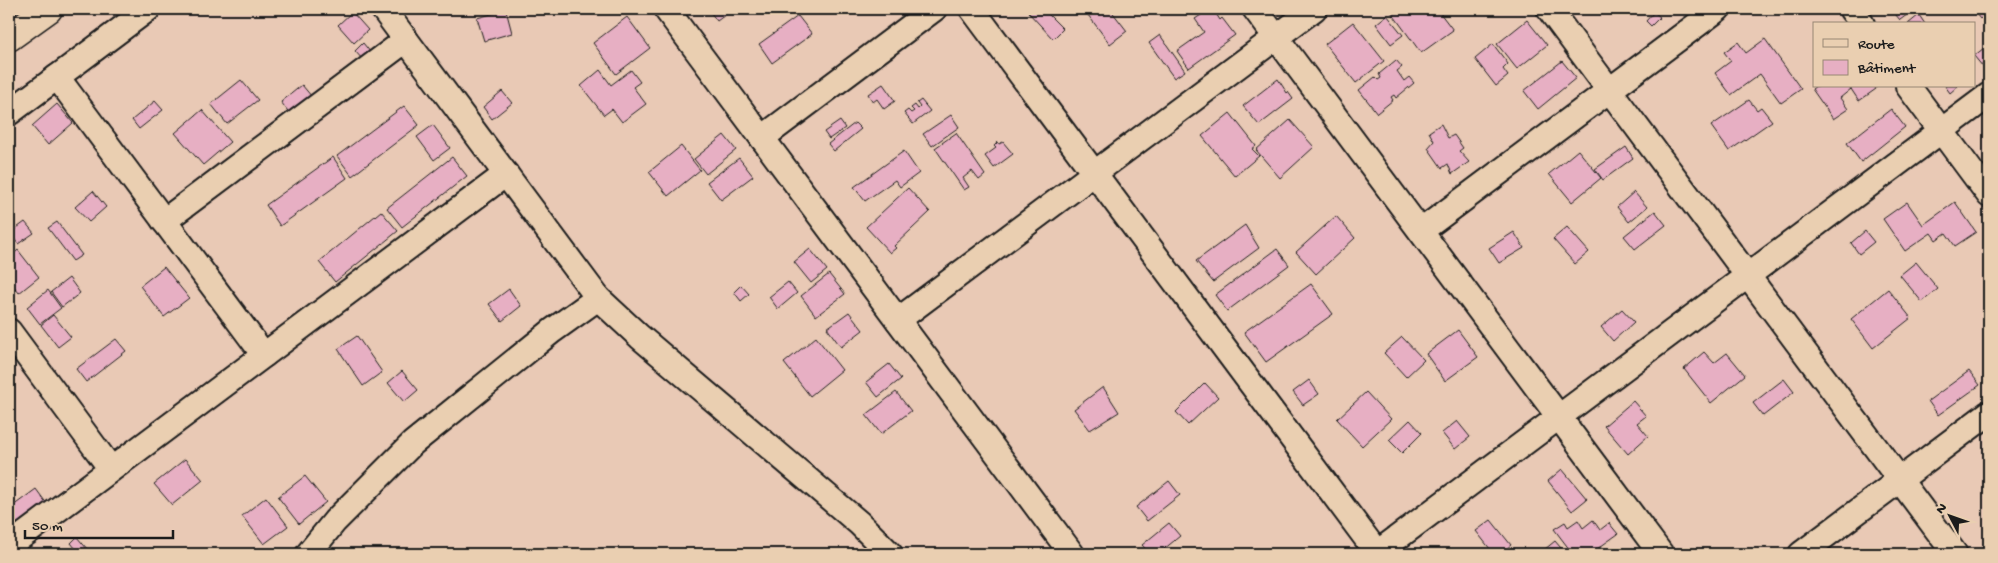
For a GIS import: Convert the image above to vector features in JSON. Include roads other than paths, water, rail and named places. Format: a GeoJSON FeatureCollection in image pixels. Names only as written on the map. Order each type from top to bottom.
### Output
{"type":"FeatureCollection","features":[{"type":"Feature","properties":{"kind":"main road"},"geometry":{"type":"LineString","coordinates":[[10,33],[48,9]]}},
{"type":"Feature","properties":{"kind":"street"},"geometry":{"type":"LineString","coordinates":[[9,113],[148,9]]}},
{"type":"Feature","properties":{"kind":"street"},"geometry":{"type":"LineString","coordinates":[[383,9],[598,298],[640,337],[859,523],[890,554]]}},
{"type":"Feature","properties":{"kind":"street"},"geometry":{"type":"LineString","coordinates":[[666,9],[1072,554]]}},
{"type":"Feature","properties":{"kind":"street"},"geometry":{"type":"LineString","coordinates":[[762,138],[934,9]]}},
{"type":"Feature","properties":{"kind":"street"},"geometry":{"type":"LineString","coordinates":[[972,9],[1377,554],[1989,95]]}},
{"type":"Feature","properties":{"kind":"street"},"geometry":{"type":"LineString","coordinates":[[1255,9],[1661,554]]}},
{"type":"Feature","properties":{"kind":"street"},"geometry":{"type":"LineString","coordinates":[[898,320],[1314,9]]}},
{"type":"Feature","properties":{"kind":"street"},"geometry":{"type":"LineString","coordinates":[[1549,9],[1955,554]]}},
{"type":"Feature","properties":{"kind":"street"},"geometry":{"type":"LineString","coordinates":[[1421,231],[1718,9]]}},
{"type":"Feature","properties":{"kind":"street"},"geometry":{"type":"LineString","coordinates":[[1850,9],[1860,22]]}},
{"type":"Feature","properties":{"kind":"street"},"geometry":{"type":"LineString","coordinates":[[164,222],[406,40]]}},
{"type":"Feature","properties":{"kind":"street"},"geometry":{"type":"LineString","coordinates":[[56,77],[264,355]]}},
{"type":"Feature","properties":{"kind":"street"},"geometry":{"type":"LineString","coordinates":[[1909,88],[1989,195]]}},
{"type":"Feature","properties":{"kind":"street"},"geometry":{"type":"LineString","coordinates":[[9,546],[506,174]]}},
{"type":"Feature","properties":{"kind":"street"},"geometry":{"type":"LineString","coordinates":[[308,554],[335,521],[413,444],[552,331],[598,298]]}},
{"type":"Feature","properties":{"kind":"street"},"geometry":{"type":"LineString","coordinates":[[9,332],[111,469]]}},
{"type":"Feature","properties":{"kind":"street"},"geometry":{"type":"LineString","coordinates":[[1801,554],[1989,413]]}}]}
